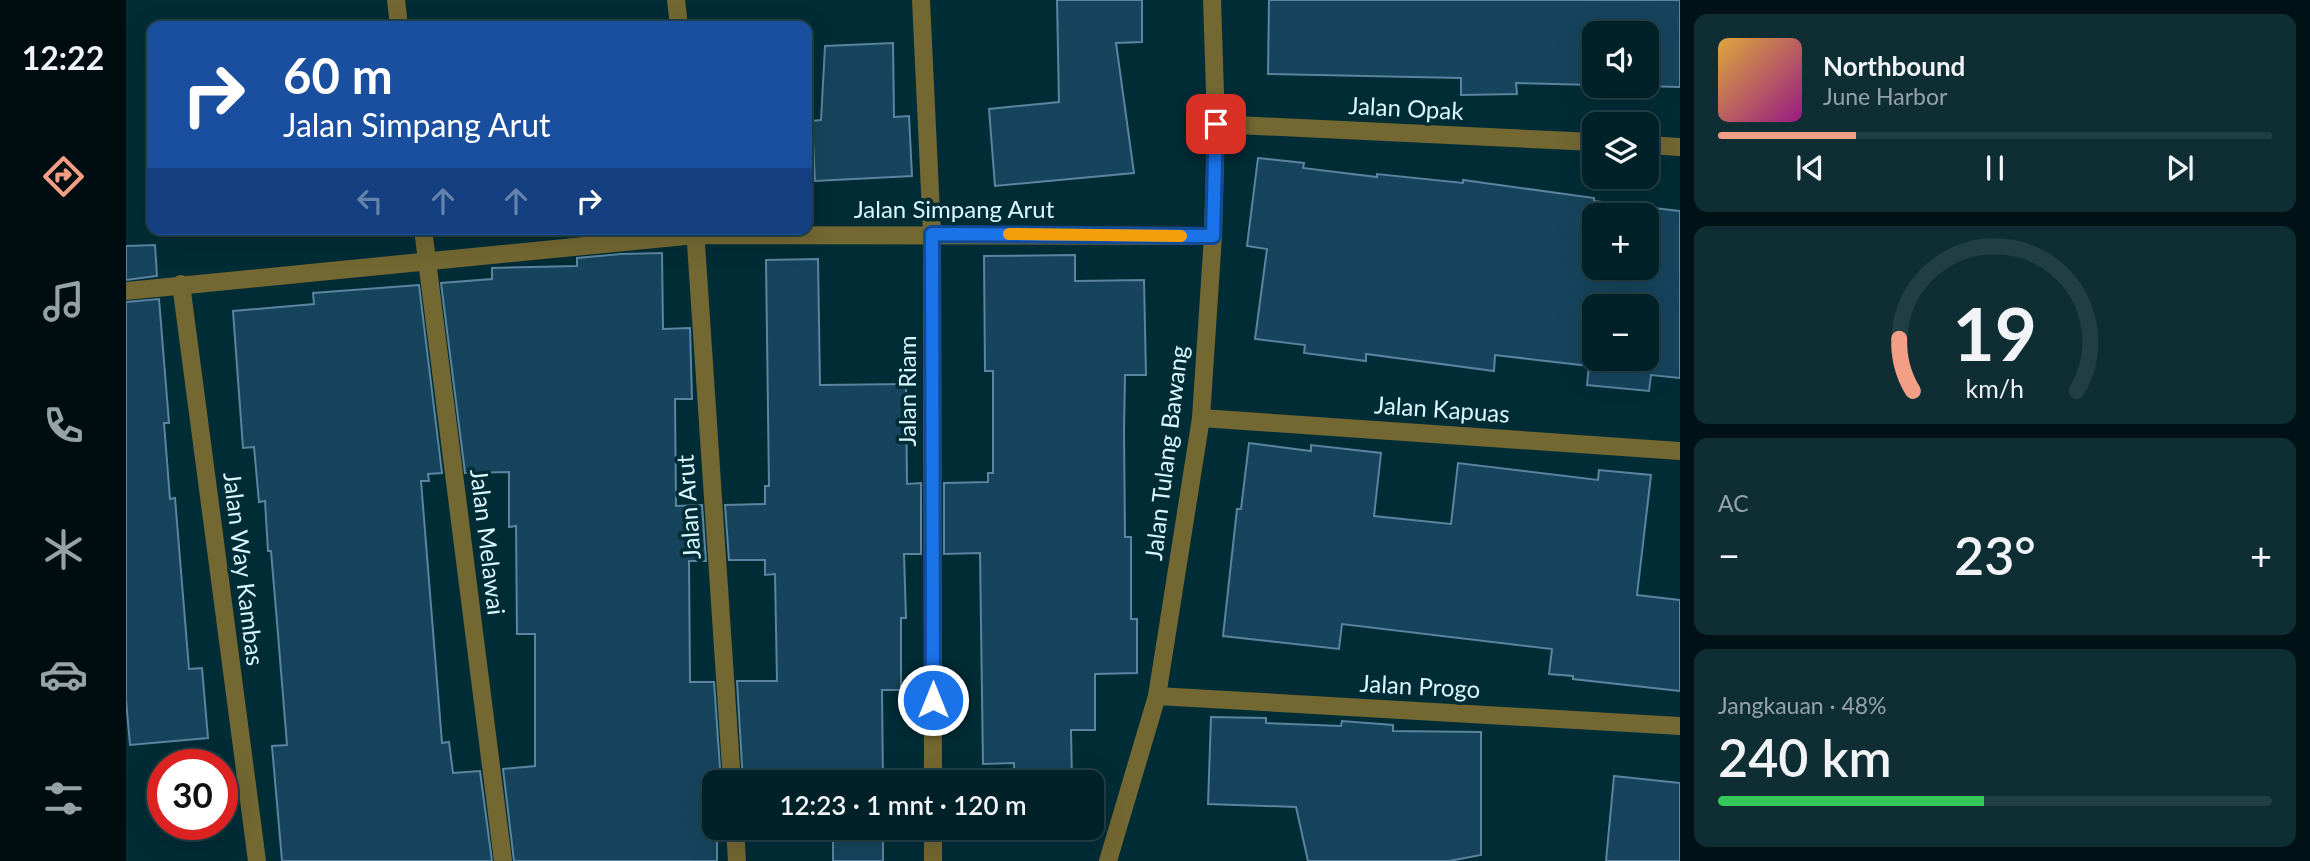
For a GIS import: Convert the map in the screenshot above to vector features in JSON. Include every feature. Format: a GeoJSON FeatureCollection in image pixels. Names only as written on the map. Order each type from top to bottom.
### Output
{"type":"FeatureCollection","features":[{"type":"Feature","properties":{"kind":"street"},"geometry":{"type":"LineString","coordinates":[[396,0],[398,21]]}},
{"type":"Feature","properties":{"kind":"street"},"geometry":{"type":"LineString","coordinates":[[676,0],[678,21]]}},
{"type":"Feature","properties":{"kind":"street","name":"Jalan Riam"},"geometry":{"type":"LineString","coordinates":[[921,0],[932,234],[933,770]]}},
{"type":"Feature","properties":{"kind":"street","name":"Jalan Tulang Bawang"},"geometry":{"type":"LineString","coordinates":[[1108,861],[1157,696],[1201,418],[1213,236],[1216,124],[1212,0]]}},
{"type":"Feature","properties":{"kind":"street","name":"Jalan Opak"},"geometry":{"type":"LineString","coordinates":[[1216,124],[1582,141]]}},
{"type":"Feature","properties":{"kind":"street"},"geometry":{"type":"LineString","coordinates":[[1659,146],[1680,147]]}},
{"type":"Feature","properties":{"kind":"street","name":"Jalan Simpang Arut"},"geometry":{"type":"LineString","coordinates":[[812,233],[1213,236]]}},
{"type":"Feature","properties":{"kind":"street","name":"Jalan Melawai"},"geometry":{"type":"LineString","coordinates":[[425,235],[503,861]]}},
{"type":"Feature","properties":{"kind":"street","name":"Jalan Simpang Arut"},"geometry":{"type":"LineString","coordinates":[[126,291],[666,235]]}},
{"type":"Feature","properties":{"kind":"street","name":"Jalan Arut"},"geometry":{"type":"LineString","coordinates":[[695,235],[731,770]]}},
{"type":"Feature","properties":{"kind":"street","name":"Jalan Way Kambas"},"geometry":{"type":"LineString","coordinates":[[181,284],[257,861]]}},
{"type":"Feature","properties":{"kind":"street","name":"Jalan Kapuas"},"geometry":{"type":"LineString","coordinates":[[1201,418],[1680,451]]}},
{"type":"Feature","properties":{"kind":"street","name":"Jalan Progo"},"geometry":{"type":"LineString","coordinates":[[1157,696],[1680,726]]}},
{"type":"Feature","properties":{"kind":"street"},"geometry":{"type":"LineString","coordinates":[[736,840],[737,861]]}},
{"type":"Feature","properties":{"kind":"street"},"geometry":{"type":"LineString","coordinates":[[933,840],[933,861]]}},
{"type":"Feature","properties":{"kind":"building"},"geometry":{"type":"Polygon","coordinates":[[[1057,0],[1142,0],[1142,42],[1116,43],[1134,173],[995,186],[989,109],[1059,102],[1057,0]]]}},
{"type":"Feature","properties":{"kind":"building"},"geometry":{"type":"Polygon","coordinates":[[[1269,0],[1680,0],[1680,87],[1659,86],[1659,21],[1582,21],[1582,85],[1516,83],[1517,94],[1461,95],[1461,78],[1268,74],[1269,0]]]}},
{"type":"Feature","properties":{"kind":"building"},"geometry":{"type":"Polygon","coordinates":[[[893,43],[894,117],[909,116],[912,176],[815,181],[812,121],[821,120],[825,46],[893,43]]]}},
{"type":"Feature","properties":{"kind":"building"},"geometry":{"type":"Polygon","coordinates":[[[1258,158],[1304,163],[1303,168],[1377,177],[1377,174],[1463,183],[1463,180],[1594,198],[1594,201],[1611,203],[1582,203],[1582,280],[1659,280],[1659,209],[1680,211],[1680,378],[1651,375],[1649,391],[1587,385],[1588,371],[1659,371],[1659,294],[1582,294],[1582,365],[1495,355],[1494,371],[1366,354],[1366,361],[1304,353],[1305,345],[1255,339],[1267,249],[1247,246],[1258,158]]]}},
{"type":"Feature","properties":{"kind":"building"},"geometry":{"type":"Polygon","coordinates":[[[155,245],[157,276],[126,280],[126,246],[155,245]]]}},
{"type":"Feature","properties":{"kind":"building"},"geometry":{"type":"Polygon","coordinates":[[[662,253],[663,329],[690,328],[692,399],[675,399],[676,506],[702,505],[706,561],[689,561],[690,682],[714,682],[720,770],[702,770],[702,840],[717,840],[717,861],[514,861],[503,769],[535,766],[535,634],[517,634],[516,526],[509,527],[509,472],[465,473],[441,283],[492,279],[492,268],[577,266],[577,258],[662,253]]]}},
{"type":"Feature","properties":{"kind":"building"},"geometry":{"type":"Polygon","coordinates":[[[1075,255],[1075,281],[1144,280],[1146,375],[1125,375],[1124,431],[1125,537],[1131,537],[1131,619],[1137,619],[1137,673],[1095,674],[1095,730],[1071,730],[1072,770],[1014,770],[1014,763],[983,764],[980,553],[944,554],[944,483],[988,482],[988,473],[993,473],[993,371],[985,371],[984,256],[1075,255]]]}},
{"type":"Feature","properties":{"kind":"building"},"geometry":{"type":"Polygon","coordinates":[[[818,259],[820,385],[906,384],[907,484],[921,483],[921,554],[904,554],[906,618],[901,618],[901,690],[882,690],[883,770],[742,770],[737,681],[777,681],[775,574],[765,575],[765,560],[729,560],[725,505],[765,504],[765,486],[769,486],[766,260],[818,259]]]}},
{"type":"Feature","properties":{"kind":"building"},"geometry":{"type":"Polygon","coordinates":[[[419,285],[442,473],[428,474],[429,481],[421,481],[442,743],[449,742],[453,773],[480,771],[492,861],[282,861],[272,746],[287,745],[271,551],[268,551],[265,501],[259,502],[254,447],[243,448],[233,311],[314,304],[313,293],[419,285]]]}},
{"type":"Feature","properties":{"kind":"building"},"geometry":{"type":"Polygon","coordinates":[[[159,299],[169,423],[164,423],[170,499],[175,498],[189,669],[202,668],[208,738],[130,745],[126,700],[126,302],[159,299]]]}},
{"type":"Feature","properties":{"kind":"building"},"geometry":{"type":"Polygon","coordinates":[[[1249,443],[1311,451],[1311,445],[1381,453],[1374,516],[1451,524],[1458,463],[1598,480],[1599,470],[1651,475],[1637,595],[1680,600],[1680,691],[1549,674],[1552,649],[1342,624],[1339,649],[1223,636],[1237,509],[1241,509],[1249,443]]]}},
{"type":"Feature","properties":{"kind":"building"},"geometry":{"type":"Polygon","coordinates":[[[1211,717],[1266,718],[1266,723],[1341,726],[1342,721],[1393,725],[1393,731],[1481,732],[1481,855],[1449,861],[1308,861],[1296,807],[1208,804],[1211,717]]]}},
{"type":"Feature","properties":{"kind":"building"},"geometry":{"type":"Polygon","coordinates":[[[1614,776],[1680,783],[1680,861],[1606,861],[1614,776]]]}},
{"type":"Feature","properties":{"kind":"building"},"geometry":{"type":"Polygon","coordinates":[[[833,840],[883,840],[883,861],[833,861],[833,840]]]}},
{"type":"Feature","properties":{"kind":"slow traffic"},"geometry":{"type":"LineString","coordinates":[[1009,234],[1181,236]]}},
{"type":"Feature","properties":{"kind":"route"},"geometry":{"type":"LineString","coordinates":[[933,700],[932,234],[1213,236],[1216,124]]}}]}
